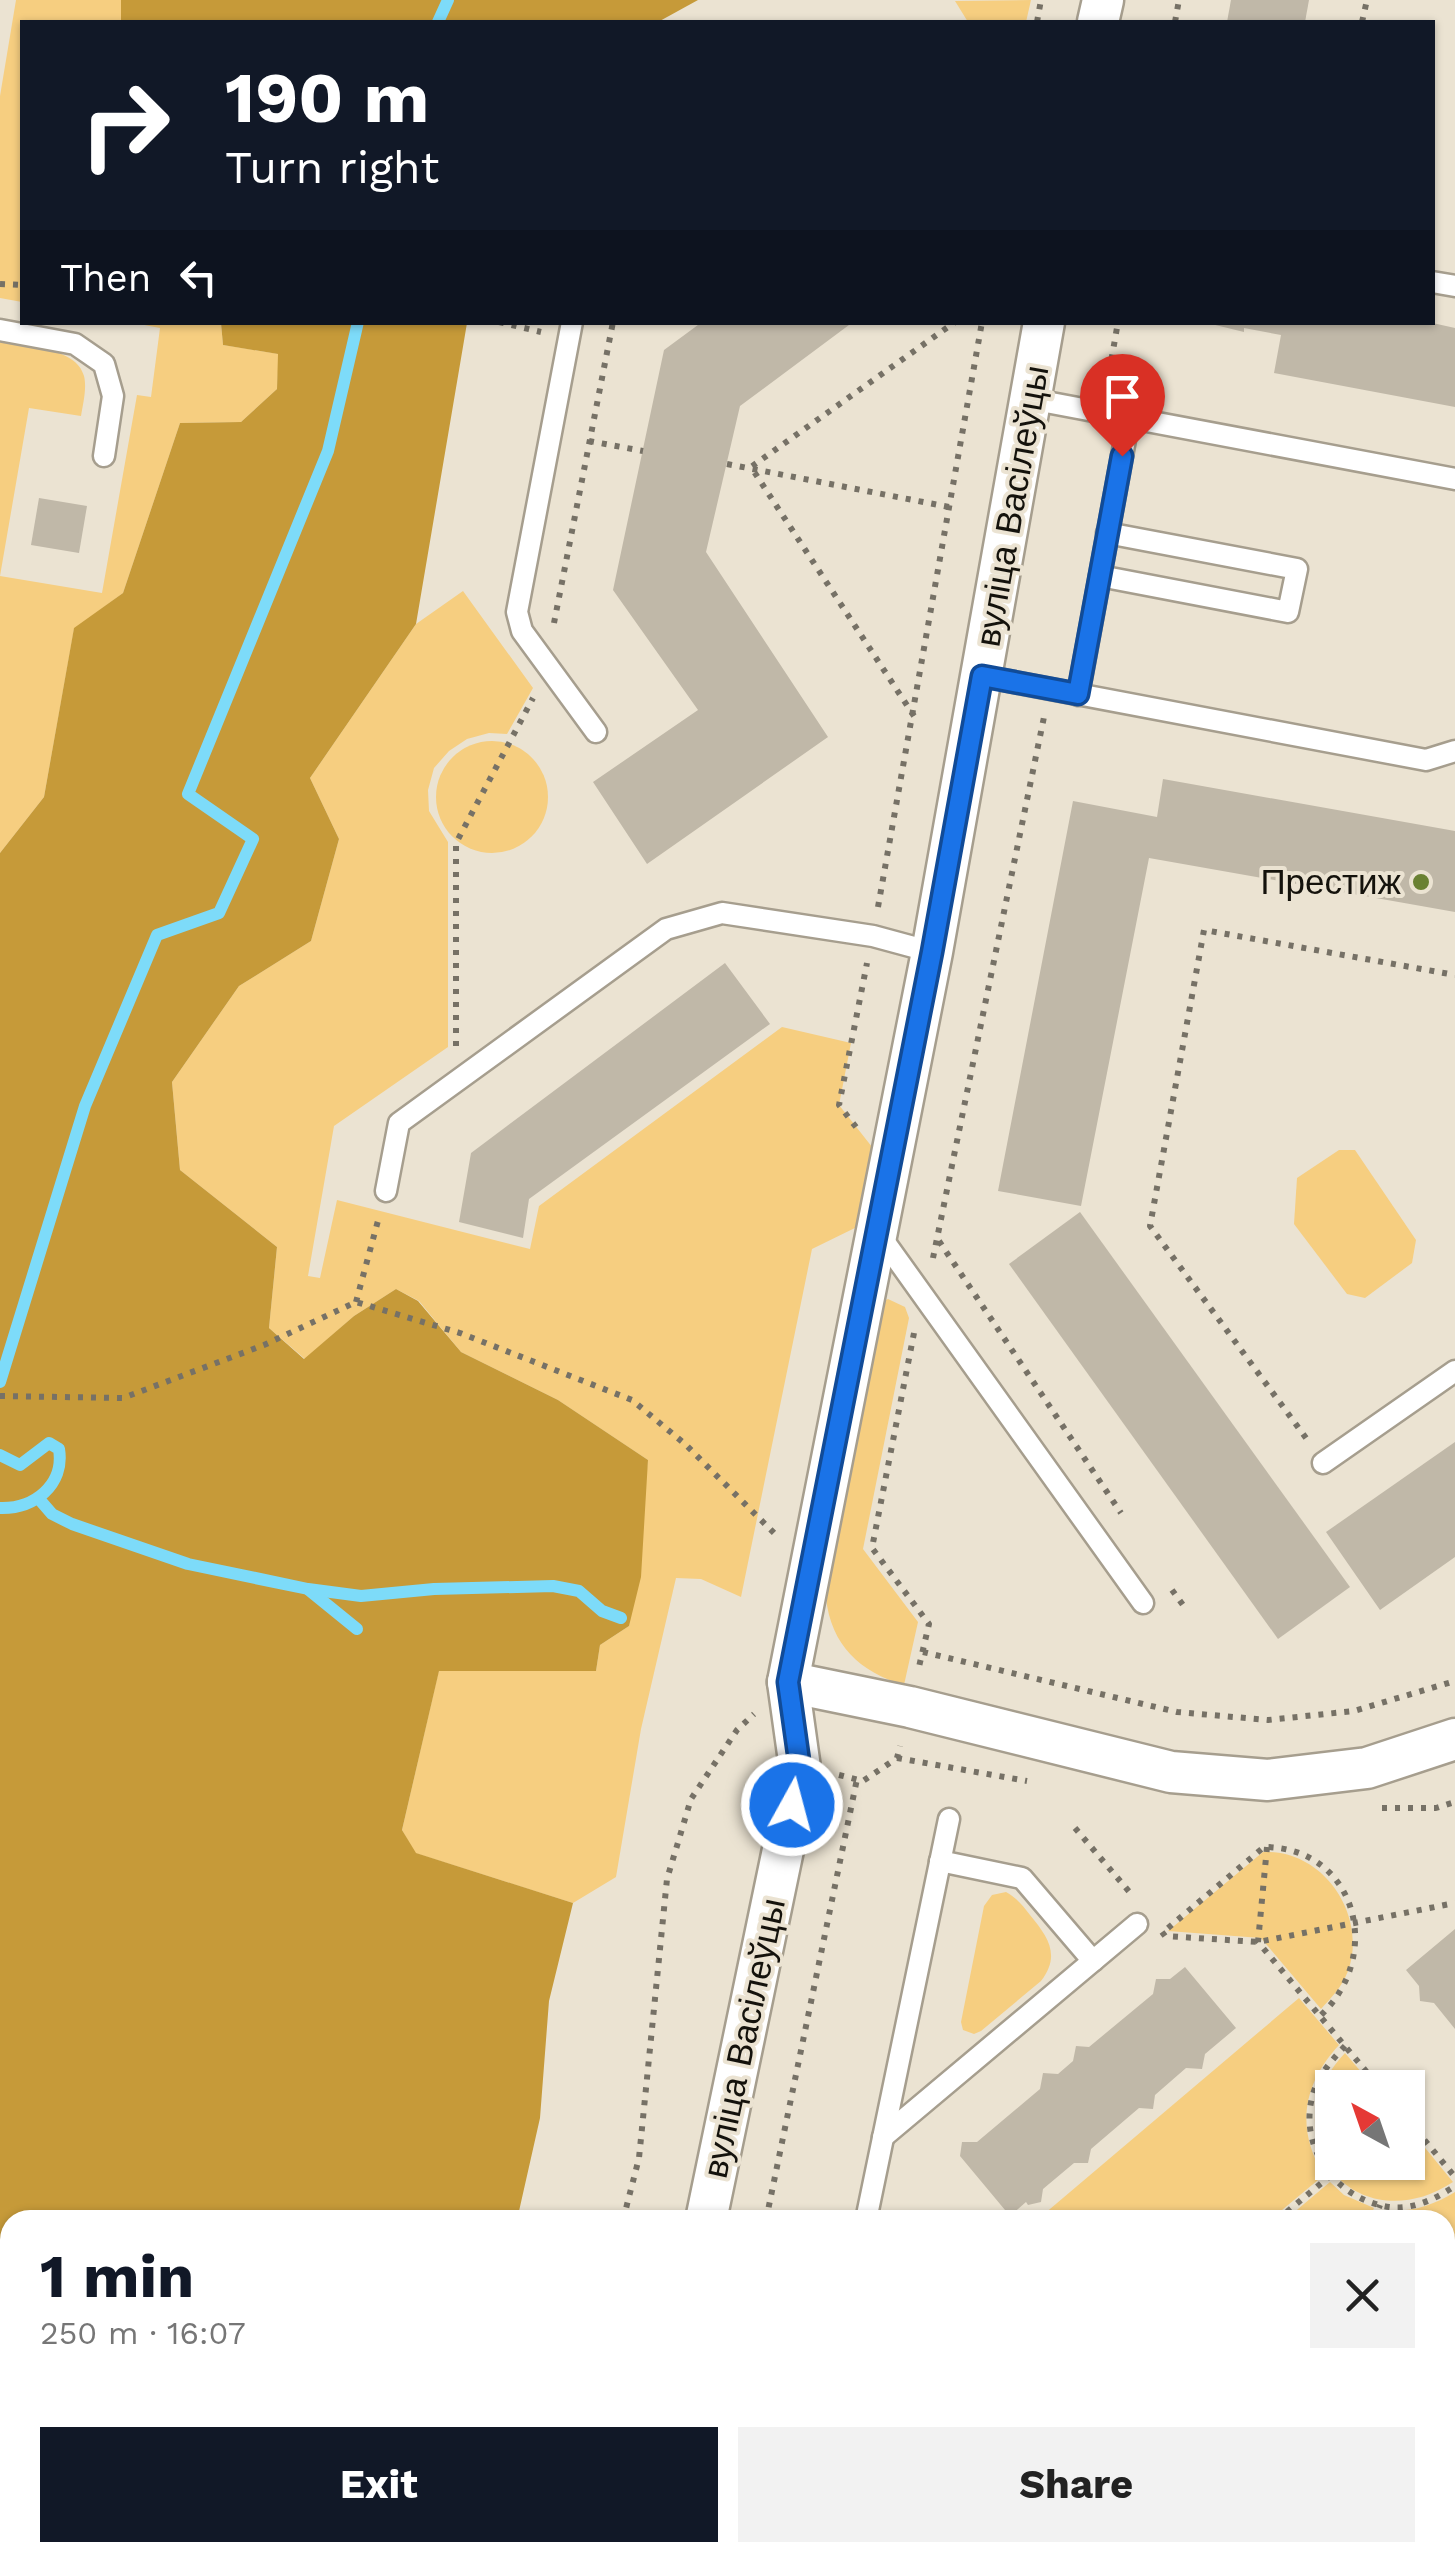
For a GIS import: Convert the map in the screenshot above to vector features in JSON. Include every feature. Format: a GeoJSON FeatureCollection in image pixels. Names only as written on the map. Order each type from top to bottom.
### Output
{"type":"FeatureCollection","features":[{"type":"Feature","properties":{"kind":"street","name":"вуліца Васілеўцы"},"geometry":{"type":"LineString","coordinates":[[708,2210],[800,1768],[788,1682],[932,952],[1043,325]]}},
{"type":"Feature","properties":{"kind":"street"},"geometry":{"type":"LineString","coordinates":[[788,1682],[910,1707],[1171,1772],[1268,1780],[1367,1768],[1455,1739]]}},
{"type":"Feature","properties":{"kind":"lane"},"geometry":{"type":"LineString","coordinates":[[0,330],[75,344],[104,364],[113,396],[104,456]]}},
{"type":"Feature","properties":{"kind":"lane"},"geometry":{"type":"LineString","coordinates":[[571,330],[517,612],[522,631],[596,732]]}},
{"type":"Feature","properties":{"kind":"lane"},"geometry":{"type":"LineString","coordinates":[[1030,399],[1455,479]]}},
{"type":"Feature","properties":{"kind":"lane"},"geometry":{"type":"LineString","coordinates":[[1078,694],[1129,418]]}},
{"type":"Feature","properties":{"kind":"lane"},"geometry":{"type":"LineString","coordinates":[[1100,576],[1288,612],[1297,569],[1108,533]]}},
{"type":"Feature","properties":{"kind":"lane"},"geometry":{"type":"LineString","coordinates":[[982,676],[1426,760],[1455,751]]}},
{"type":"Feature","properties":{"kind":"lane"},"geometry":{"type":"LineString","coordinates":[[386,1191],[399,1123],[666,929],[722,913],[873,936],[932,952]]}},
{"type":"Feature","properties":{"kind":"lane"},"geometry":{"type":"LineString","coordinates":[[878,1232],[1143,1604]]}},
{"type":"Feature","properties":{"kind":"lane"},"geometry":{"type":"LineString","coordinates":[[1323,1462],[1455,1371]]}},
{"type":"Feature","properties":{"kind":"lane"},"geometry":{"type":"LineString","coordinates":[[868,2210],[949,1819]]}},
{"type":"Feature","properties":{"kind":"lane"},"geometry":{"type":"LineString","coordinates":[[940,1861],[1022,1878],[1092,1961]]}},
{"type":"Feature","properties":{"kind":"lane"},"geometry":{"type":"LineString","coordinates":[[883,2137],[1137,1924]]}},
{"type":"Feature","properties":{"kind":"path"},"geometry":{"type":"LineString","coordinates":[[525,325],[571,330]]}},
{"type":"Feature","properties":{"kind":"path"},"geometry":{"type":"LineString","coordinates":[[751,467],[952,325]]}},
{"type":"Feature","properties":{"kind":"path"},"geometry":{"type":"LineString","coordinates":[[889,1170],[839,1105],[914,716],[981,325]]}},
{"type":"Feature","properties":{"kind":"path"},"geometry":{"type":"LineString","coordinates":[[1102,412],[1117,325]]}},
{"type":"Feature","properties":{"kind":"path"},"geometry":{"type":"LineString","coordinates":[[589,441],[643,450]]}},
{"type":"Feature","properties":{"kind":"path"},"geometry":{"type":"LineString","coordinates":[[726,464],[949,507]]}},
{"type":"Feature","properties":{"kind":"path"},"geometry":{"type":"LineString","coordinates":[[751,467],[914,716]]}},
{"type":"Feature","properties":{"kind":"path"},"geometry":{"type":"LineString","coordinates":[[1050,689],[872,1548],[929,1624],[923,1652],[1178,1712],[1268,1720],[1354,1711],[1455,1681]]}},
{"type":"Feature","properties":{"kind":"path"},"geometry":{"type":"LineString","coordinates":[[1323,1462],[1150,1226],[1204,930],[1455,975]]}},
{"type":"Feature","properties":{"kind":"path"},"geometry":{"type":"LineString","coordinates":[[356,1302],[386,1191]]}},
{"type":"Feature","properties":{"kind":"path"},"geometry":{"type":"LineString","coordinates":[[938,1240],[1130,1526]]}},
{"type":"Feature","properties":{"kind":"path"},"geometry":{"type":"LineString","coordinates":[[4,1397],[123,1398],[264,1345],[356,1302],[460,1332],[632,1400],[684,1444],[809,1568]]}},
{"type":"Feature","properties":{"kind":"path"},"geometry":{"type":"LineString","coordinates":[[1162,1574],[1183,1606]]}},
{"type":"Feature","properties":{"kind":"path"},"geometry":{"type":"LineString","coordinates":[[626,2210],[639,2158],[667,1879],[691,1799],[737,1730],[788,1682]]}},
{"type":"Feature","properties":{"kind":"path"},"geometry":{"type":"LineString","coordinates":[[768,2210],[857,1779]]}},
{"type":"Feature","properties":{"kind":"path"},"geometry":{"type":"LineString","coordinates":[[1267,1847],[1258,1942],[1365,2070]]}},
{"type":"Feature","properties":{"kind":"path"},"geometry":{"type":"LineString","coordinates":[[1147,1945],[1267,1847],[1296,1852],[1336,1880],[1356,1923],[1357,1949],[1352,1973],[1320,2016]]}},
{"type":"Feature","properties":{"kind":"path"},"geometry":{"type":"LineString","coordinates":[[1258,1942],[1455,1903]]}},
{"type":"Feature","properties":{"kind":"path"},"geometry":{"type":"LineString","coordinates":[[1325,2070],[1345,2046]]}},
{"type":"Feature","properties":{"kind":"path"},"geometry":{"type":"LineString","coordinates":[[1315,2086],[1309,2110],[1315,2148]]}},
{"type":"Feature","properties":{"kind":"path"},"geometry":{"type":"LineString","coordinates":[[1425,2140],[1455,2176]]}},
{"type":"Feature","properties":{"kind":"path"},"geometry":{"type":"LineString","coordinates":[[1290,2210],[1325,2180]]}},
{"type":"Feature","properties":{"kind":"path"},"geometry":{"type":"LineString","coordinates":[[1335,2180],[1347,2191],[1380,2204],[1413,2206],[1435,2199],[1455,2186]]}},
{"type":"Feature","properties":{"kind":"path"},"geometry":{"type":"LineString","coordinates":[[1378,2210],[1380,2204]]}},
{"type":"Feature","properties":{"kind":"shaded area"},"geometry":{"type":"Polygon","coordinates":[[[16,0],[121,0],[121,20],[20,20],[20,302],[0,298],[0,96],[16,0]]]}},
{"type":"Feature","properties":{"kind":"shaded area"},"geometry":{"type":"Polygon","coordinates":[[[121,0],[698,0],[662,20],[121,20],[121,0]]]}},
{"type":"Feature","properties":{"kind":"shaded area"},"geometry":{"type":"Polygon","coordinates":[[[1031,0],[1026,20],[967,20],[955,1],[1031,0]]]}},
{"type":"Feature","properties":{"kind":"shaded area"},"geometry":{"type":"Polygon","coordinates":[[[144,325],[221,325],[223,345],[279,354],[277,389],[241,422],[180,423],[123,593],[74,629],[44,797],[0,853],[0,576],[102,593],[137,395],[151,397],[160,328],[144,325]]]}},
{"type":"Feature","properties":{"kind":"shaded area"},"geometry":{"type":"Polygon","coordinates":[[[221,325],[467,325],[416,624],[310,778],[339,839],[311,941],[239,986],[172,1082],[180,1170],[277,1247],[269,1328],[304,1359],[354,1316],[396,1289],[418,1301],[461,1352],[558,1400],[648,1460],[641,1577],[629,1626],[600,1645],[596,1671],[439,1671],[402,1830],[416,1853],[573,1903],[549,2001],[540,2118],[519,2210],[0,2210],[0,853],[44,797],[74,628],[123,593],[180,423],[241,422],[277,389],[278,354],[223,345],[221,325]]]}},
{"type":"Feature","properties":{"kind":"shaded area"},"geometry":{"type":"Polygon","coordinates":[[[0,342],[49,350],[71,359],[79,366],[85,386],[81,416],[29,408],[0,576],[0,342]]]}},
{"type":"Feature","properties":{"kind":"shaded area"},"geometry":{"type":"Polygon","coordinates":[[[463,591],[533,688],[507,734],[489,733],[467,739],[434,768],[428,790],[429,811],[448,842],[448,1047],[334,1126],[308,1276],[320,1278],[337,1200],[530,1249],[539,1206],[782,1027],[851,1043],[839,1105],[876,1152],[861,1225],[812,1249],[741,1597],[701,1579],[676,1578],[641,1729],[616,1877],[573,1903],[415,1853],[402,1830],[439,1670],[596,1671],[600,1645],[629,1626],[648,1460],[558,1400],[461,1352],[419,1301],[396,1289],[354,1316],[305,1359],[269,1328],[277,1247],[180,1170],[172,1082],[239,986],[311,941],[339,839],[310,778],[416,624],[463,591]]]}},
{"type":"Feature","properties":{"kind":"shaded area"},"geometry":{"type":"Polygon","coordinates":[[[492,741],[513,746],[531,758],[543,776],[548,797],[543,818],[531,836],[513,848],[492,853],[471,848],[453,836],[441,818],[436,797],[441,776],[453,758],[471,746],[492,741]]]}},
{"type":"Feature","properties":{"kind":"shaded area"},"geometry":{"type":"Polygon","coordinates":[[[1339,1150],[1355,1150],[1416,1240],[1412,1263],[1365,1298],[1347,1294],[1294,1224],[1297,1178],[1339,1150]]]}},
{"type":"Feature","properties":{"kind":"shaded area"},"geometry":{"type":"Polygon","coordinates":[[[888,1299],[905,1307],[909,1318],[863,1549],[918,1622],[904,1685],[874,1673],[850,1654],[834,1630],[826,1598],[853,1425],[882,1302],[888,1299]]]}},
{"type":"Feature","properties":{"kind":"shaded area"},"geometry":{"type":"Polygon","coordinates":[[[1263,1852],[1285,1854],[1305,1862],[1322,1874],[1346,1908],[1353,1950],[1348,1971],[1321,2009],[1261,1938],[1168,1931],[1263,1852]]]}},
{"type":"Feature","properties":{"kind":"shaded area"},"geometry":{"type":"Polygon","coordinates":[[[1006,1892],[1020,1902],[1042,1931],[1050,1946],[1050,1963],[1041,1981],[974,2034],[963,2030],[961,2022],[984,1906],[992,1895],[1006,1892]]]}},
{"type":"Feature","properties":{"kind":"shaded area"},"geometry":{"type":"Polygon","coordinates":[[[1299,1998],[1339,2045],[1320,2070],[1315,2070],[1307,2107],[1309,2141],[1318,2180],[1282,2210],[1049,2210],[1299,1998]]]}},
{"type":"Feature","properties":{"kind":"shaded area"},"geometry":{"type":"Polygon","coordinates":[[[1345,2053],[1360,2070],[1333,2070],[1345,2053]]]}},
{"type":"Feature","properties":{"kind":"shaded area"},"geometry":{"type":"Polygon","coordinates":[[[1425,2148],[1453,2182],[1418,2198],[1385,2200],[1356,2191],[1342,2180],[1425,2180],[1425,2148]]]}},
{"type":"Feature","properties":{"kind":"shaded area"},"geometry":{"type":"Polygon","coordinates":[[[1330,2182],[1344,2195],[1374,2208],[1373,2210],[1297,2210],[1330,2182]]]}},
{"type":"Feature","properties":{"kind":"shaded area"},"geometry":{"type":"Polygon","coordinates":[[[1455,2192],[1455,2210],[1402,2210],[1420,2207],[1455,2192]]]}},
{"type":"Feature","properties":{"kind":"building"},"geometry":{"type":"Polygon","coordinates":[[[1231,0],[1309,0],[1305,20],[1227,20],[1231,0]]]}},
{"type":"Feature","properties":{"kind":"building"},"geometry":{"type":"Polygon","coordinates":[[[1435,324],[1455,328],[1455,407],[1274,373],[1281,335],[1244,328],[1244,332],[1215,325],[1435,324]]]}},
{"type":"Feature","properties":{"kind":"building"},"geometry":{"type":"Polygon","coordinates":[[[698,325],[849,325],[740,406],[706,552],[828,737],[647,864],[593,782],[698,710],[613,590],[664,350],[698,325]]]}},
{"type":"Feature","properties":{"kind":"building"},"geometry":{"type":"Polygon","coordinates":[[[39,498],[87,506],[79,553],[31,545],[39,498]]]}},
{"type":"Feature","properties":{"kind":"building"},"geometry":{"type":"Polygon","coordinates":[[[1163,779],[1455,831],[1455,912],[1149,858],[1081,1206],[998,1191],[1073,801],[1157,817],[1163,779]]]}},
{"type":"Feature","properties":{"kind":"building"},"geometry":{"type":"Polygon","coordinates":[[[725,963],[770,1024],[529,1199],[523,1238],[459,1222],[471,1153],[725,963]]]}},
{"type":"Feature","properties":{"kind":"building"},"geometry":{"type":"Polygon","coordinates":[[[1080,1212],[1350,1587],[1278,1639],[1009,1264],[1080,1212]]]}},
{"type":"Feature","properties":{"kind":"building"},"geometry":{"type":"Polygon","coordinates":[[[1455,1442],[1455,1557],[1380,1610],[1326,1532],[1455,1442]]]}},
{"type":"Feature","properties":{"kind":"building"},"geometry":{"type":"Polygon","coordinates":[[[1455,1929],[1455,2029],[1434,2003],[1420,2001],[1419,1986],[1406,1970],[1455,1929]]]}},
{"type":"Feature","properties":{"kind":"building"},"geometry":{"type":"Polygon","coordinates":[[[1185,1967],[1236,2028],[1205,2054],[1202,2069],[1186,2068],[1155,2095],[1153,2109],[1139,2108],[1091,2149],[1088,2163],[1074,2163],[1043,2189],[1041,2202],[1026,2202],[1017,2210],[1005,2210],[960,2156],[962,2142],[977,2142],[1040,2089],[1043,2073],[1058,2074],[1073,2061],[1076,2046],[1089,2047],[1153,1994],[1156,1979],[1170,1979],[1185,1967]]]}},
{"type":"Feature","properties":{"kind":"waterway"},"geometry":{"type":"LineString","coordinates":[[439,20],[448,0]]}},
{"type":"Feature","properties":{"kind":"waterway"},"geometry":{"type":"LineString","coordinates":[[0,1382],[85,1106],[157,935],[219,913],[253,839],[188,794],[328,451],[357,325]]}},
{"type":"Feature","properties":{"kind":"waterway"},"geometry":{"type":"LineString","coordinates":[[0,1455],[20,1465],[49,1443],[59,1449],[60,1462],[52,1484],[35,1499],[0,1508]]}},
{"type":"Feature","properties":{"kind":"waterway"},"geometry":{"type":"LineString","coordinates":[[39,1499],[52,1514],[72,1524],[188,1564],[308,1589],[361,1596],[434,1589],[553,1586],[579,1591],[602,1611],[621,1618]]}},
{"type":"Feature","properties":{"kind":"waterway"},"geometry":{"type":"LineString","coordinates":[[309,1590],[357,1629]]}},
{"type":"Feature","properties":{"kind":"place","name":"Престиж"},"geometry":{"type":"Point","coordinates":[1421,882]}},
{"type":"Feature","properties":{"kind":"route"},"geometry":{"type":"LineString","coordinates":[[792,1805],[800,1768],[788,1682],[932,952],[982,676],[1078,694],[1122,456]]}}]}
